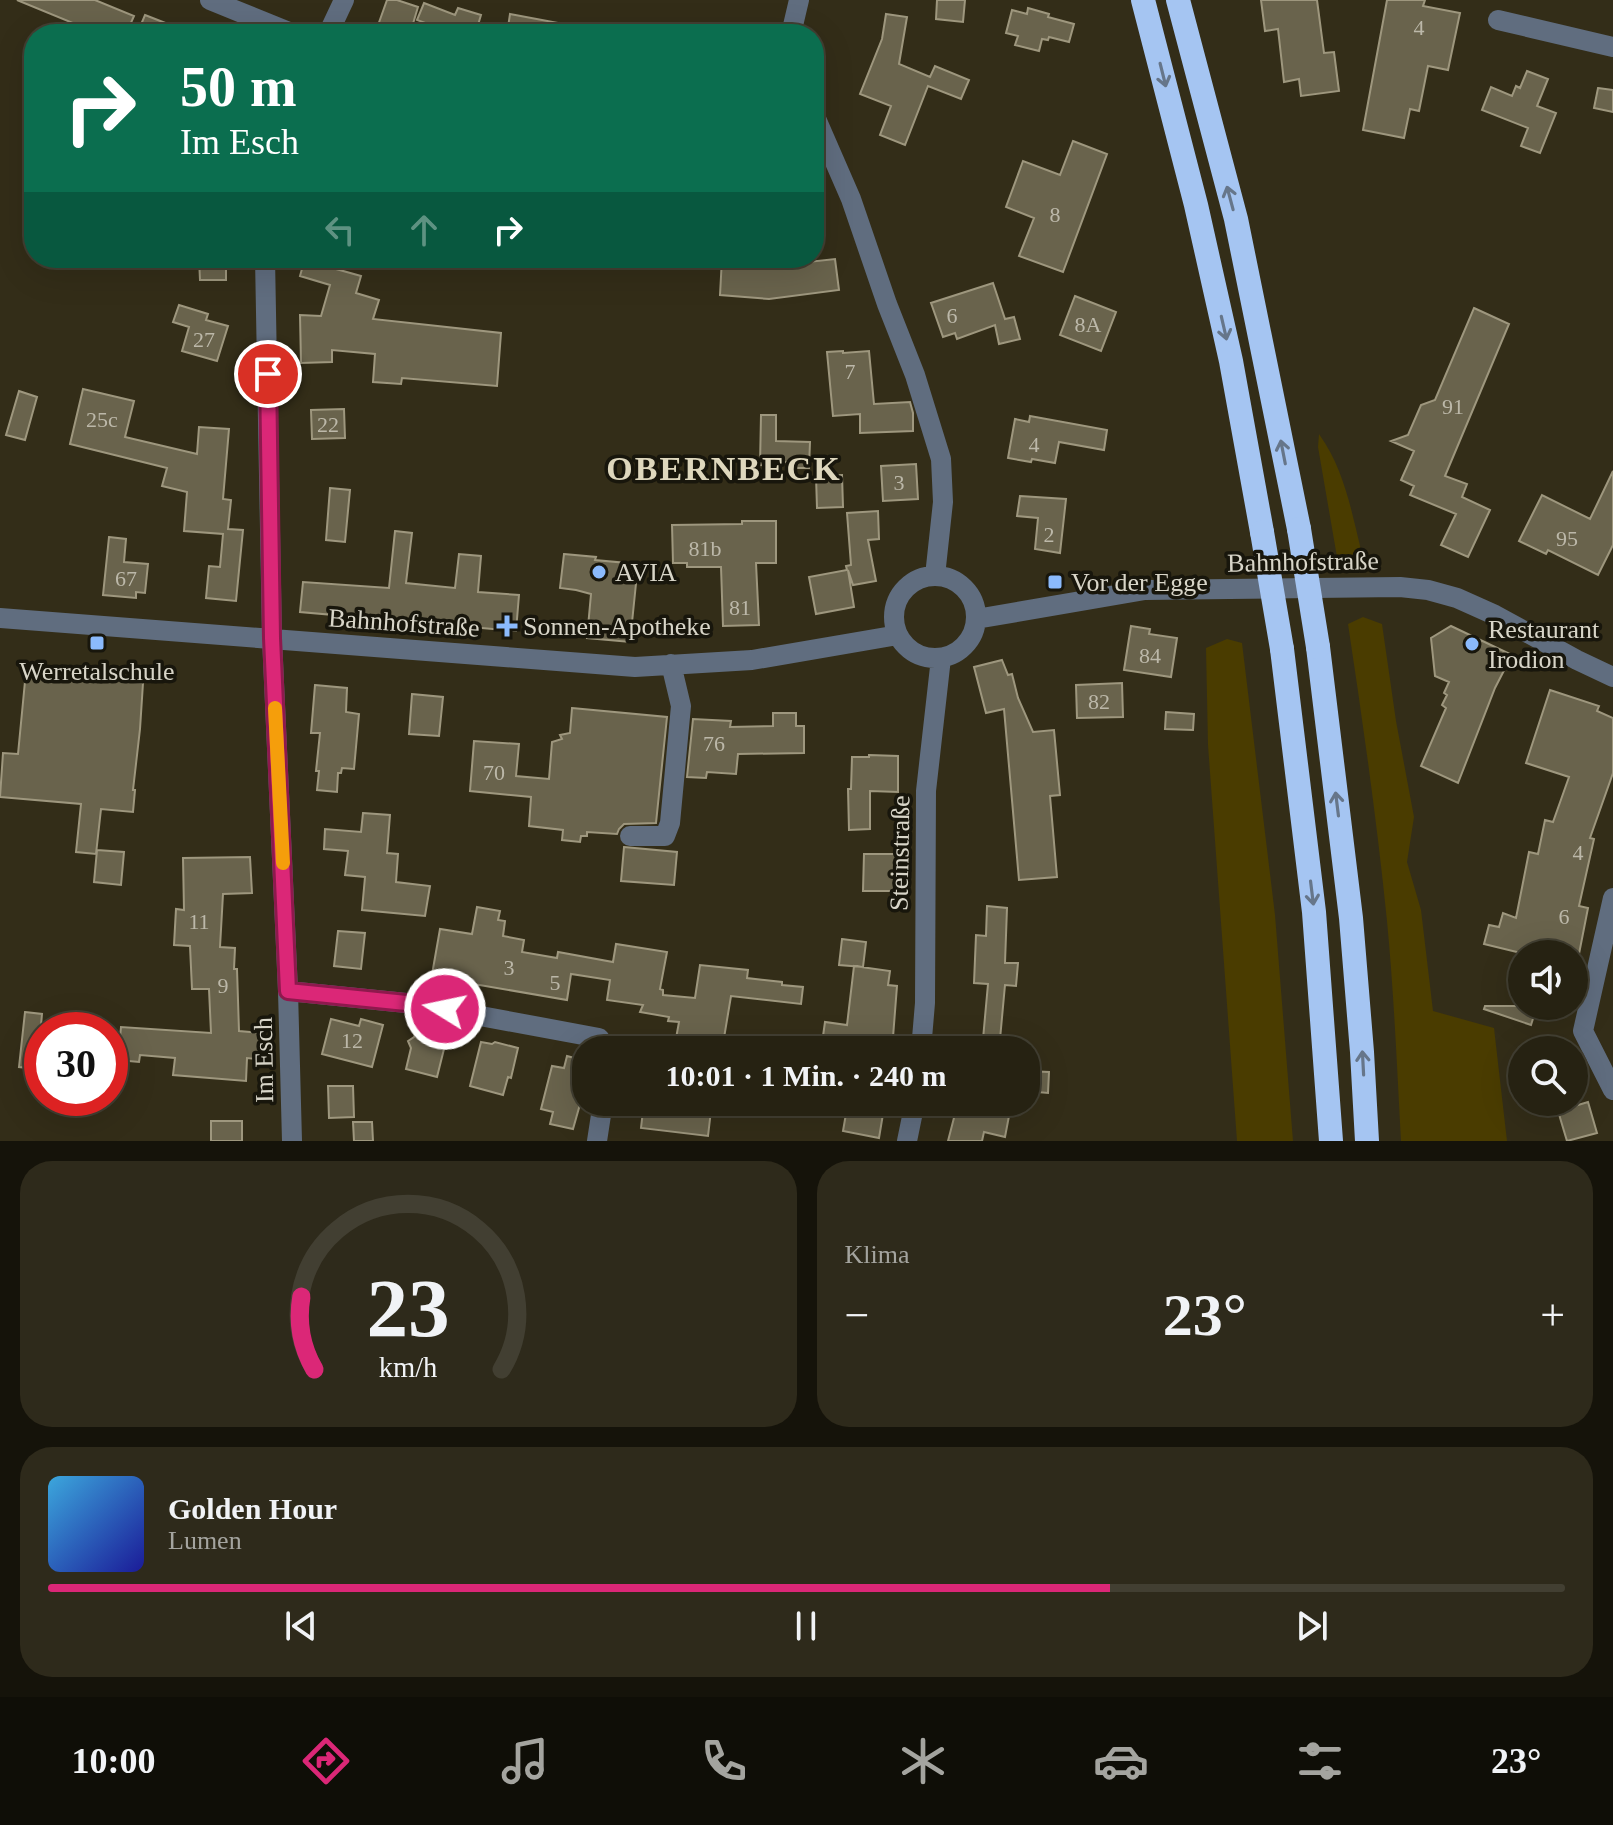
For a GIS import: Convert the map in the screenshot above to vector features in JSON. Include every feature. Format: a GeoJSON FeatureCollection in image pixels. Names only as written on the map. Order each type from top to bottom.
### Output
{"type":"FeatureCollection","features":[{"type":"Feature","properties":{"kind":"highway"},"geometry":{"type":"LineString","coordinates":[[1143,0],[1196,205],[1231,361],[1282,649],[1314,912],[1331,1141]]}},
{"type":"Feature","properties":{"kind":"highway"},"geometry":{"type":"LineString","coordinates":[[1178,0],[1236,219],[1299,529],[1318,647],[1351,918],[1367,1141]]}},
{"type":"Feature","properties":{"kind":"street"},"geometry":{"type":"LineString","coordinates":[[210,0],[256,24]]}},
{"type":"Feature","properties":{"kind":"street"},"geometry":{"type":"LineString","coordinates":[[333,24],[344,0]]}},
{"type":"Feature","properties":{"kind":"street"},"geometry":{"type":"LineString","coordinates":[[793,24],[799,0]]}},
{"type":"Feature","properties":{"kind":"street"},"geometry":{"type":"LineString","coordinates":[[1498,20],[1613,47]]}},
{"type":"Feature","properties":{"kind":"street"},"geometry":{"type":"LineString","coordinates":[[824,137],[851,199],[915,375],[941,459],[943,502],[935,576]]}},
{"type":"Feature","properties":{"kind":"street","name":"Im Esch"},"geometry":{"type":"LineString","coordinates":[[265,268],[272,638],[292,1141]]}},
{"type":"Feature","properties":{"kind":"street"},"geometry":{"type":"LineString","coordinates":[[935,576],[948,578],[969,594],[976,619],[969,640],[961,649],[941,658],[928,658],[915,653],[898,635],[894,622],[900,595],[922,578],[935,576]]}},
{"type":"Feature","properties":{"kind":"street","name":"Bahnhofstraße"},"geometry":{"type":"LineString","coordinates":[[976,619],[1145,590],[1400,587],[1457,598],[1613,677]]}},
{"type":"Feature","properties":{"kind":"street","name":"Bahnhofstraße"},"geometry":{"type":"LineString","coordinates":[[0,618],[635,667],[752,660],[898,635]]}},
{"type":"Feature","properties":{"kind":"street","name":"Steinstraße"},"geometry":{"type":"LineString","coordinates":[[922,1036],[926,791],[941,658]]}},
{"type":"Feature","properties":{"kind":"street"},"geometry":{"type":"LineString","coordinates":[[630,836],[665,836],[670,823],[681,706],[671,664]]}},
{"type":"Feature","properties":{"kind":"street"},"geometry":{"type":"LineString","coordinates":[[1613,898],[1583,1031],[1613,1090]]}},
{"type":"Feature","properties":{"kind":"street"},"geometry":{"type":"LineString","coordinates":[[288,991],[416,1004],[588,1036]]}},
{"type":"Feature","properties":{"kind":"street"},"geometry":{"type":"LineString","coordinates":[[597,1141],[601,1116]]}},
{"type":"Feature","properties":{"kind":"street"},"geometry":{"type":"LineString","coordinates":[[907,1141],[912,1116]]}},
{"type":"Feature","properties":{"kind":"shaded area"},"geometry":{"type":"Polygon","coordinates":[[[1319,434],[1341,475],[1361,550],[1348,557],[1337,557],[1318,447],[1319,434]]]}},
{"type":"Feature","properties":{"kind":"shaded area"},"geometry":{"type":"Polygon","coordinates":[[[1363,617],[1382,624],[1414,817],[1407,862],[1421,910],[1433,1011],[1494,1028],[1507,1141],[1401,1141],[1387,921],[1348,624],[1363,617]]]}},
{"type":"Feature","properties":{"kind":"shaded area"},"geometry":{"type":"Polygon","coordinates":[[[1227,639],[1242,643],[1275,915],[1293,1141],[1237,1141],[1208,745],[1206,648],[1227,639]]]}},
{"type":"Feature","properties":{"kind":"building"},"geometry":{"type":"Polygon","coordinates":[[[17,0],[95,0],[134,16],[130,24],[75,24],[17,0]]]}},
{"type":"Feature","properties":{"kind":"building"},"geometry":{"type":"Polygon","coordinates":[[[387,0],[418,7],[413,24],[378,24],[387,0]]]}},
{"type":"Feature","properties":{"kind":"building"},"geometry":{"type":"Polygon","coordinates":[[[937,0],[965,0],[963,22],[936,19],[937,0]]]}},
{"type":"Feature","properties":{"kind":"building"},"geometry":{"type":"Polygon","coordinates":[[[1261,0],[1317,0],[1324,53],[1334,52],[1339,91],[1301,96],[1299,79],[1284,82],[1278,29],[1265,31],[1261,0]]]}},
{"type":"Feature","properties":{"kind":"building"},"geometry":{"type":"Polygon","coordinates":[[[1387,0],[1425,0],[1423,6],[1460,13],[1448,70],[1428,66],[1419,111],[1410,109],[1404,138],[1363,130],[1387,0]]]}},
{"type":"Feature","properties":{"kind":"building"},"geometry":{"type":"Polygon","coordinates":[[[424,3],[455,15],[458,8],[481,15],[478,24],[428,24],[417,20],[424,3]]]}},
{"type":"Feature","properties":{"kind":"building"},"geometry":{"type":"Polygon","coordinates":[[[1028,8],[1074,24],[1069,42],[1049,37],[1048,40],[1042,39],[1039,51],[1015,45],[1018,36],[1006,33],[1012,10],[1027,14],[1028,8]]]}},
{"type":"Feature","properties":{"kind":"building"},"geometry":{"type":"Polygon","coordinates":[[[510,14],[564,24],[508,24],[510,14]]]}},
{"type":"Feature","properties":{"kind":"building"},"geometry":{"type":"Polygon","coordinates":[[[886,14],[907,17],[899,64],[930,77],[935,66],[969,80],[961,99],[928,86],[905,145],[880,135],[891,106],[860,94],[882,39],[886,14]]]}},
{"type":"Feature","properties":{"kind":"building"},"geometry":{"type":"Polygon","coordinates":[[[145,15],[168,24],[141,24],[145,15]]]}},
{"type":"Feature","properties":{"kind":"building"},"geometry":{"type":"Polygon","coordinates":[[[1527,71],[1548,79],[1537,106],[1556,113],[1540,153],[1521,146],[1528,128],[1482,110],[1491,87],[1512,96],[1516,86],[1520,88],[1527,71]]]}},
{"type":"Feature","properties":{"kind":"building"},"geometry":{"type":"Polygon","coordinates":[[[1598,88],[1613,90],[1613,112],[1594,108],[1598,88]]]}},
{"type":"Feature","properties":{"kind":"building"},"geometry":{"type":"Polygon","coordinates":[[[1073,141],[1107,154],[1063,272],[1019,256],[1034,218],[1006,207],[1023,161],[1060,175],[1073,141]]]}},
{"type":"Feature","properties":{"kind":"building"},"geometry":{"type":"Polygon","coordinates":[[[835,259],[839,290],[769,299],[720,295],[721,268],[824,268],[824,260],[835,259]]]}},
{"type":"Feature","properties":{"kind":"building"},"geometry":{"type":"Polygon","coordinates":[[[199,268],[226,268],[226,280],[200,280],[199,268]]]}},
{"type":"Feature","properties":{"kind":"building"},"geometry":{"type":"Polygon","coordinates":[[[302,268],[336,268],[361,276],[356,293],[379,300],[373,319],[501,333],[497,386],[402,378],[401,384],[373,382],[375,354],[332,350],[332,362],[301,363],[300,315],[321,316],[330,285],[300,276],[302,268]]]}},
{"type":"Feature","properties":{"kind":"building"},"geometry":{"type":"Polygon","coordinates":[[[993,283],[1005,319],[1014,317],[1020,339],[999,344],[995,325],[957,339],[955,333],[943,337],[931,303],[993,283]]]}},
{"type":"Feature","properties":{"kind":"building"},"geometry":{"type":"Polygon","coordinates":[[[1075,296],[1116,312],[1101,351],[1060,335],[1075,296]]]}},
{"type":"Feature","properties":{"kind":"building"},"geometry":{"type":"Polygon","coordinates":[[[179,305],[208,314],[206,320],[228,326],[217,361],[182,351],[189,327],[173,322],[179,305]]]}},
{"type":"Feature","properties":{"kind":"building"},"geometry":{"type":"Polygon","coordinates":[[[1474,308],[1509,324],[1445,476],[1467,484],[1462,497],[1490,510],[1468,557],[1441,545],[1456,514],[1410,495],[1414,486],[1401,480],[1414,451],[1391,441],[1408,435],[1421,405],[1435,400],[1474,308]]]}},
{"type":"Feature","properties":{"kind":"building"},"geometry":{"type":"Polygon","coordinates":[[[869,351],[874,404],[910,402],[913,431],[860,433],[860,414],[833,416],[827,352],[869,351]]]}},
{"type":"Feature","properties":{"kind":"building"},"geometry":{"type":"Polygon","coordinates":[[[83,389],[134,401],[125,437],[197,454],[199,427],[229,429],[223,499],[231,500],[228,529],[243,530],[236,601],[206,598],[209,566],[220,567],[223,534],[184,531],[187,492],[162,486],[167,468],[70,444],[83,389]]]}},
{"type":"Feature","properties":{"kind":"building"},"geometry":{"type":"Polygon","coordinates":[[[19,391],[37,397],[25,440],[6,435],[19,391]]]}},
{"type":"Feature","properties":{"kind":"building"},"geometry":{"type":"Polygon","coordinates":[[[344,409],[345,438],[312,439],[311,410],[344,409]]]}},
{"type":"Feature","properties":{"kind":"building"},"geometry":{"type":"Polygon","coordinates":[[[761,415],[776,415],[776,441],[810,442],[809,468],[788,468],[787,462],[776,463],[776,466],[760,465],[761,415]]]}},
{"type":"Feature","properties":{"kind":"building"},"geometry":{"type":"Polygon","coordinates":[[[1030,416],[1107,430],[1104,450],[1059,442],[1055,463],[1008,458],[1015,419],[1029,422],[1030,416]]]}},
{"type":"Feature","properties":{"kind":"building"},"geometry":{"type":"Polygon","coordinates":[[[916,464],[918,499],[883,501],[881,466],[916,464]]]}},
{"type":"Feature","properties":{"kind":"building"},"geometry":{"type":"Polygon","coordinates":[[[1613,471],[1613,545],[1598,575],[1548,550],[1546,554],[1519,541],[1542,495],[1590,519],[1613,471]]]}},
{"type":"Feature","properties":{"kind":"building"},"geometry":{"type":"Polygon","coordinates":[[[842,475],[843,507],[817,508],[816,476],[842,475]]]}},
{"type":"Feature","properties":{"kind":"building"},"geometry":{"type":"Polygon","coordinates":[[[330,488],[350,490],[345,542],[326,540],[330,488]]]}},
{"type":"Feature","properties":{"kind":"building"},"geometry":{"type":"Polygon","coordinates":[[[1020,496],[1066,499],[1060,553],[1035,549],[1038,518],[1017,516],[1020,496]]]}},
{"type":"Feature","properties":{"kind":"building"},"geometry":{"type":"Polygon","coordinates":[[[878,511],[879,539],[868,540],[876,581],[853,585],[848,570],[854,607],[816,614],[809,577],[847,570],[846,566],[851,565],[847,513],[878,511]]]}},
{"type":"Feature","properties":{"kind":"building"},"geometry":{"type":"Polygon","coordinates":[[[742,521],[776,521],[776,563],[756,563],[759,625],[723,626],[721,567],[687,567],[687,563],[673,563],[672,525],[742,524],[742,521]]]}},
{"type":"Feature","properties":{"kind":"building"},"geometry":{"type":"Polygon","coordinates":[[[395,531],[412,533],[406,583],[455,588],[459,554],[481,556],[478,592],[519,595],[516,631],[300,612],[303,582],[389,588],[395,531]]]}},
{"type":"Feature","properties":{"kind":"building"},"geometry":{"type":"Polygon","coordinates":[[[109,537],[126,539],[124,562],[148,564],[145,593],[136,592],[136,598],[103,595],[109,537]]]}},
{"type":"Feature","properties":{"kind":"building"},"geometry":{"type":"Polygon","coordinates":[[[564,554],[638,564],[630,642],[587,638],[591,594],[560,588],[564,554]]]}},
{"type":"Feature","properties":{"kind":"building"},"geometry":{"type":"Polygon","coordinates":[[[1131,626],[1150,629],[1149,634],[1177,638],[1171,677],[1124,670],[1131,626]]]}},
{"type":"Feature","properties":{"kind":"building"},"geometry":{"type":"Polygon","coordinates":[[[1451,626],[1512,655],[1495,688],[1458,783],[1421,766],[1446,708],[1442,705],[1449,682],[1435,676],[1431,638],[1451,626]]]}},
{"type":"Feature","properties":{"kind":"building"},"geometry":{"type":"Polygon","coordinates":[[[1002,660],[1008,675],[1012,674],[1018,698],[1033,732],[1054,730],[1060,795],[1050,796],[1057,877],[1019,880],[1004,709],[986,713],[974,667],[1002,660]]]}},
{"type":"Feature","properties":{"kind":"building"},"geometry":{"type":"Polygon","coordinates":[[[26,671],[143,683],[133,812],[101,809],[96,854],[76,852],[81,804],[0,797],[3,753],[18,754],[26,671]]]}},
{"type":"Feature","properties":{"kind":"building"},"geometry":{"type":"Polygon","coordinates":[[[1122,683],[1123,717],[1077,718],[1076,685],[1122,683]]]}},
{"type":"Feature","properties":{"kind":"building"},"geometry":{"type":"Polygon","coordinates":[[[315,685],[347,688],[346,712],[359,714],[354,769],[342,768],[338,773],[337,792],[317,790],[320,733],[311,733],[315,685]]]}},
{"type":"Feature","properties":{"kind":"building"},"geometry":{"type":"Polygon","coordinates":[[[1550,690],[1599,706],[1597,711],[1613,718],[1613,773],[1590,838],[1594,839],[1579,906],[1588,908],[1582,940],[1508,940],[1508,950],[1484,944],[1489,925],[1499,927],[1503,913],[1516,918],[1529,852],[1538,854],[1545,820],[1553,822],[1569,777],[1526,763],[1550,690]]]}},
{"type":"Feature","properties":{"kind":"building"},"geometry":{"type":"Polygon","coordinates":[[[412,694],[443,697],[439,736],[409,734],[412,694]]]}},
{"type":"Feature","properties":{"kind":"building"},"geometry":{"type":"Polygon","coordinates":[[[572,708],[667,717],[656,823],[624,824],[617,834],[587,832],[587,836],[581,836],[580,842],[562,840],[563,830],[529,826],[531,797],[470,791],[474,741],[519,744],[516,776],[549,779],[552,742],[562,739],[560,735],[570,733],[572,708]]]}},
{"type":"Feature","properties":{"kind":"building"},"geometry":{"type":"Polygon","coordinates":[[[1166,712],[1194,714],[1193,730],[1165,729],[1166,712]]]}},
{"type":"Feature","properties":{"kind":"building"},"geometry":{"type":"Polygon","coordinates":[[[773,713],[796,713],[796,726],[804,726],[804,753],[738,754],[736,774],[707,772],[706,778],[687,777],[693,719],[731,721],[730,727],[773,726],[773,713]]]}},
{"type":"Feature","properties":{"kind":"building"},"geometry":{"type":"Polygon","coordinates":[[[898,756],[898,792],[870,791],[870,829],[849,830],[848,789],[851,789],[852,757],[898,756]]]}},
{"type":"Feature","properties":{"kind":"building"},"geometry":{"type":"Polygon","coordinates":[[[363,813],[390,815],[387,853],[398,854],[396,882],[430,886],[425,916],[362,910],[365,877],[345,875],[348,851],[324,849],[325,829],[361,832],[363,813]]]}},
{"type":"Feature","properties":{"kind":"building"},"geometry":{"type":"Polygon","coordinates":[[[624,847],[677,852],[674,885],[621,881],[624,847]]]}},
{"type":"Feature","properties":{"kind":"building"},"geometry":{"type":"Polygon","coordinates":[[[97,850],[124,852],[121,885],[94,882],[97,850]]]}},
{"type":"Feature","properties":{"kind":"building"},"geometry":{"type":"Polygon","coordinates":[[[864,854],[901,854],[900,891],[863,891],[864,854]]]}},
{"type":"Feature","properties":{"kind":"building"},"geometry":{"type":"Polygon","coordinates":[[[250,857],[252,893],[223,894],[220,947],[235,948],[239,1031],[260,1033],[257,1059],[247,1058],[246,1081],[173,1075],[175,1058],[140,1055],[139,1062],[128,1061],[128,1027],[211,1033],[209,989],[192,989],[190,946],[174,945],[176,909],[184,910],[183,858],[250,857]]]}},
{"type":"Feature","properties":{"kind":"building"},"geometry":{"type":"Polygon","coordinates":[[[987,906],[1007,908],[1005,963],[1018,963],[1016,986],[1005,985],[1000,1036],[983,1036],[988,984],[974,983],[976,935],[986,936],[987,906]]]}},
{"type":"Feature","properties":{"kind":"building"},"geometry":{"type":"Polygon","coordinates":[[[477,907],[500,911],[498,920],[505,921],[503,936],[524,940],[522,952],[557,958],[558,952],[613,962],[616,944],[667,952],[660,989],[663,995],[695,998],[700,965],[748,970],[747,978],[803,987],[801,1004],[731,996],[724,1036],[676,1036],[679,1022],[640,1012],[643,1005],[607,1000],[610,980],[571,974],[567,1000],[458,981],[457,991],[430,986],[440,929],[472,934],[477,907]]]}},
{"type":"Feature","properties":{"kind":"building"},"geometry":{"type":"Polygon","coordinates":[[[338,931],[365,933],[361,969],[334,966],[338,931]]]}},
{"type":"Feature","properties":{"kind":"building"},"geometry":{"type":"Polygon","coordinates":[[[842,939],[866,942],[863,967],[839,965],[842,939]]]}},
{"type":"Feature","properties":{"kind":"building"},"geometry":{"type":"Polygon","coordinates":[[[854,966],[890,971],[888,985],[897,986],[893,1036],[823,1036],[825,1022],[847,1025],[854,966]]]}},
{"type":"Feature","properties":{"kind":"building"},"geometry":{"type":"Polygon","coordinates":[[[1485,1006],[1508,1006],[1508,1017],[1484,1009],[1485,1006]]]}},
{"type":"Feature","properties":{"kind":"building"},"geometry":{"type":"Polygon","coordinates":[[[331,1019],[359,1026],[361,1019],[383,1025],[372,1067],[322,1054],[331,1019]]]}},
{"type":"Feature","properties":{"kind":"building"},"geometry":{"type":"Polygon","coordinates":[[[1516,1020],[1533,1020],[1531,1025],[1516,1020]]]}},
{"type":"Feature","properties":{"kind":"building"},"geometry":{"type":"Polygon","coordinates":[[[24,1021],[24,1068],[19,1067],[24,1021]]]}},
{"type":"Feature","properties":{"kind":"building"},"geometry":{"type":"Polygon","coordinates":[[[418,1025],[448,1033],[437,1077],[406,1069],[411,1048],[408,1041],[414,1037],[418,1025]]]}},
{"type":"Feature","properties":{"kind":"building"},"geometry":{"type":"Polygon","coordinates":[[[481,1042],[518,1048],[511,1078],[508,1077],[503,1095],[470,1086],[481,1042]]]}},
{"type":"Feature","properties":{"kind":"building"},"geometry":{"type":"Polygon","coordinates":[[[567,1056],[572,1057],[572,1116],[577,1116],[573,1129],[550,1124],[553,1112],[541,1109],[552,1066],[564,1068],[567,1056]]]}},
{"type":"Feature","properties":{"kind":"building"},"geometry":{"type":"Polygon","coordinates":[[[1040,1072],[1049,1072],[1048,1093],[1040,1092],[1040,1072]]]}},
{"type":"Feature","properties":{"kind":"building"},"geometry":{"type":"Polygon","coordinates":[[[328,1086],[353,1086],[354,1117],[329,1118],[328,1086]]]}},
{"type":"Feature","properties":{"kind":"building"},"geometry":{"type":"Polygon","coordinates":[[[1588,1102],[1597,1133],[1567,1141],[1560,1116],[1588,1116],[1588,1102]]]}},
{"type":"Feature","properties":{"kind":"building"},"geometry":{"type":"Polygon","coordinates":[[[642,1116],[710,1116],[708,1136],[641,1128],[642,1116]]]}},
{"type":"Feature","properties":{"kind":"building"},"geometry":{"type":"Polygon","coordinates":[[[846,1116],[883,1116],[879,1138],[843,1131],[846,1116]]]}},
{"type":"Feature","properties":{"kind":"building"},"geometry":{"type":"Polygon","coordinates":[[[954,1116],[1009,1116],[1005,1137],[984,1132],[982,1141],[948,1141],[954,1116]]]}},
{"type":"Feature","properties":{"kind":"building"},"geometry":{"type":"Polygon","coordinates":[[[211,1121],[242,1121],[242,1141],[211,1141],[211,1121]]]}},
{"type":"Feature","properties":{"kind":"building"},"geometry":{"type":"Polygon","coordinates":[[[353,1122],[372,1122],[373,1141],[354,1141],[353,1122]]]}},
{"type":"Feature","properties":{"kind":"slow traffic"},"geometry":{"type":"LineString","coordinates":[[275,708],[283,863]]}},
{"type":"Feature","properties":{"kind":"place","name":"AVIA"},"geometry":{"type":"Point","coordinates":[599,572]}},
{"type":"Feature","properties":{"kind":"place","name":"Vor der Egge"},"geometry":{"type":"Point","coordinates":[1055,582]}},
{"type":"Feature","properties":{"kind":"place","name":"Sonnen-Apotheke"},"geometry":{"type":"Point","coordinates":[507,626]}},
{"type":"Feature","properties":{"kind":"place","name":"Werretalschule"},"geometry":{"type":"Point","coordinates":[97,643]}},
{"type":"Feature","properties":{"kind":"place","name":"Restaurant Irodion"},"geometry":{"type":"Point","coordinates":[1472,644]}},
{"type":"Feature","properties":{"kind":"district","name":"OBERNBECK"},"geometry":{"type":"Point","coordinates":[724,468]}},
{"type":"Feature","properties":{"kind":"route"},"geometry":{"type":"LineString","coordinates":[[268,374],[272,638],[288,991],[445,1009]]}}]}
